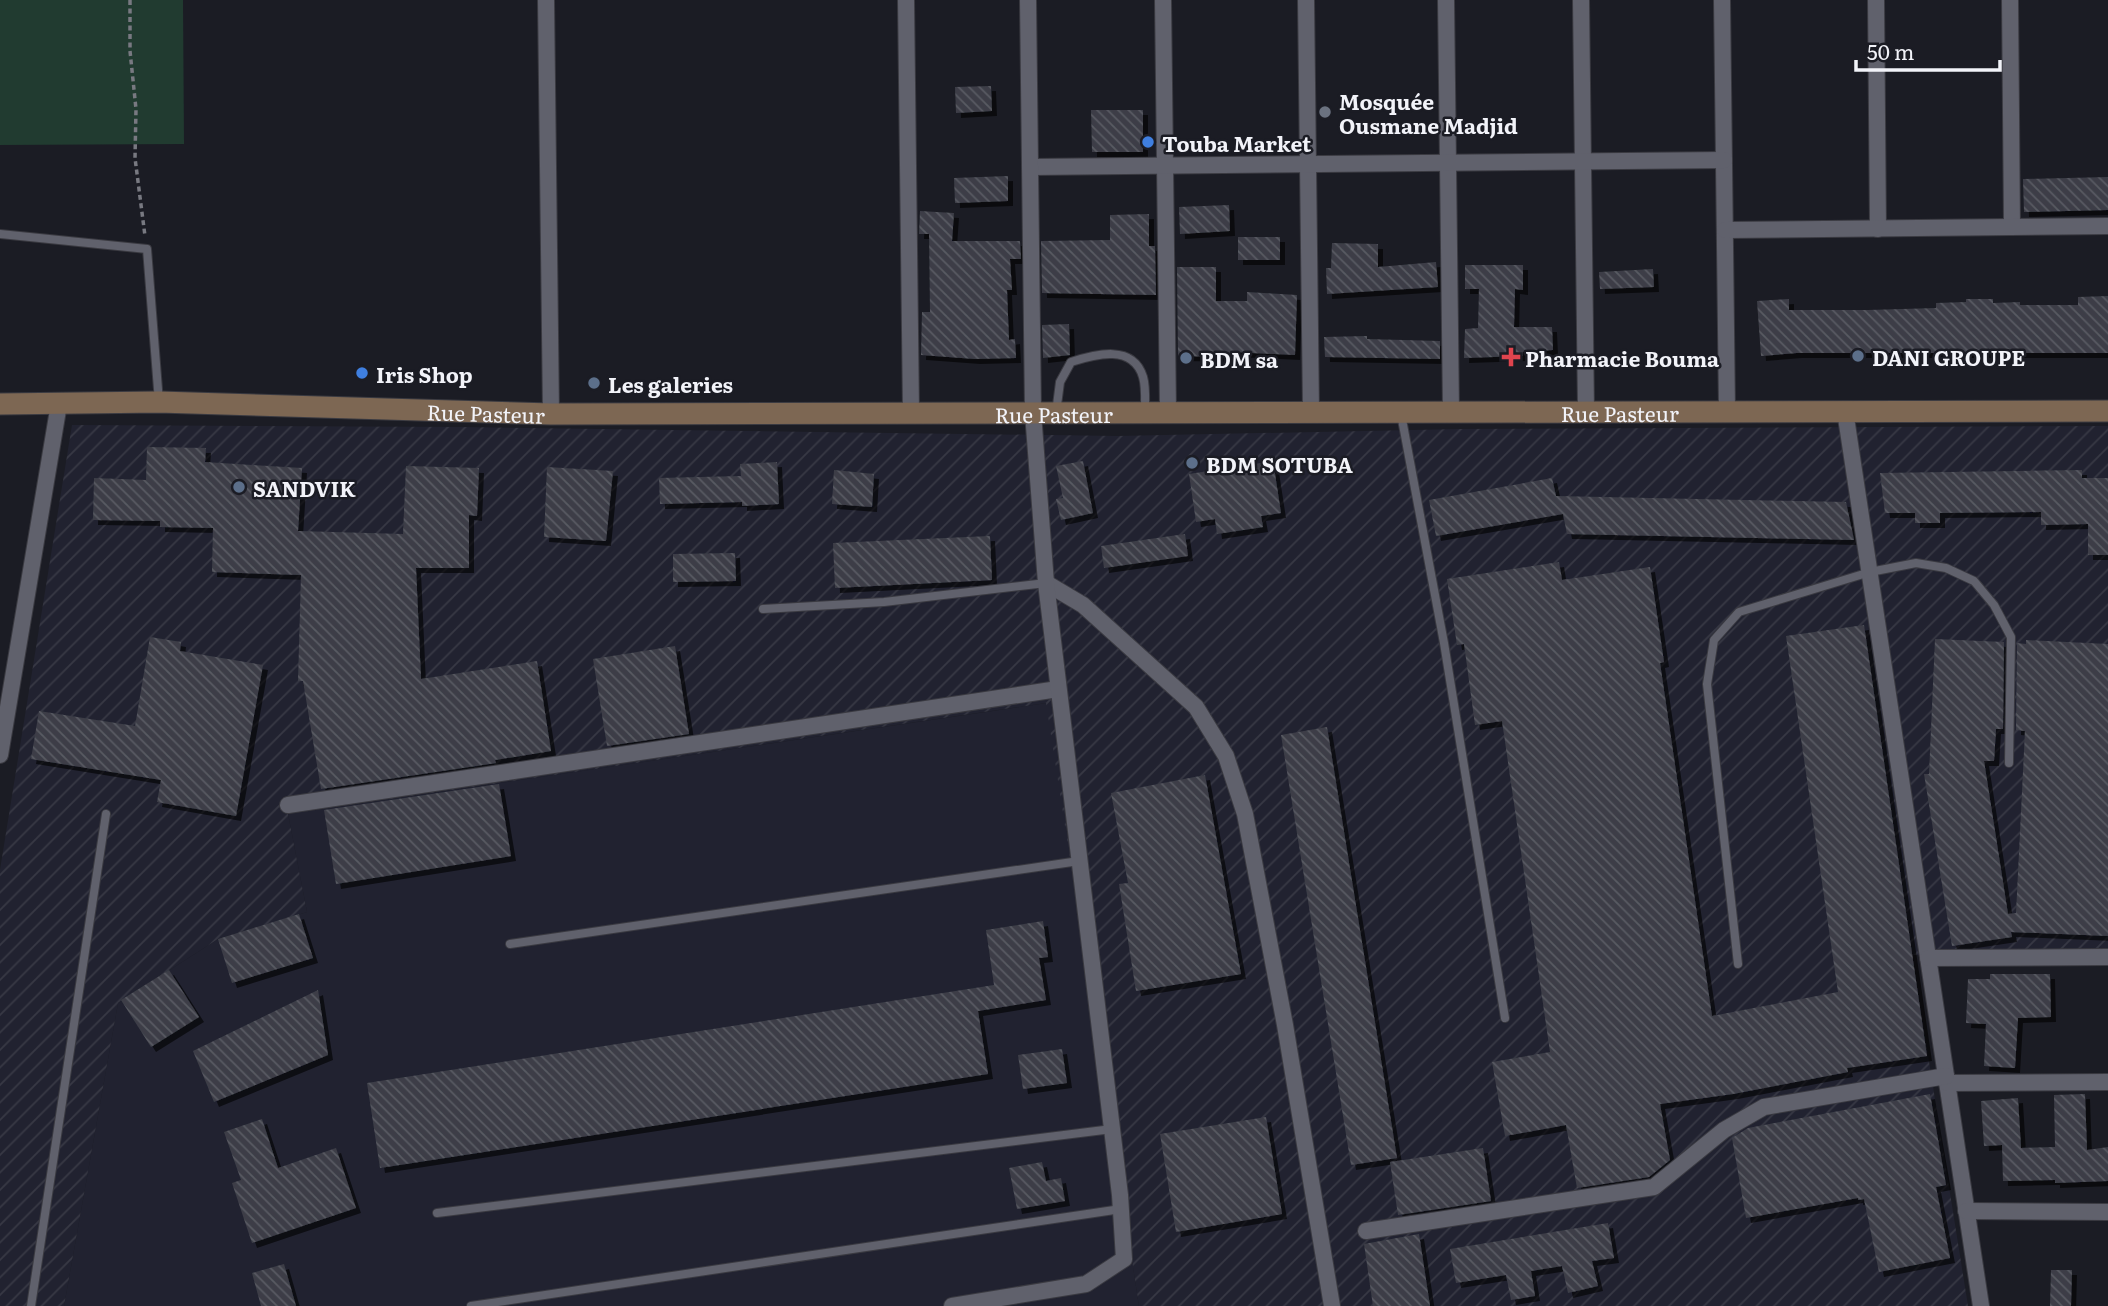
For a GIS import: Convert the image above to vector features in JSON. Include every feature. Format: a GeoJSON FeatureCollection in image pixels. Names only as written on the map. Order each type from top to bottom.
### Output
{"type":"FeatureCollection","features":[{"type":"Feature","properties":{"kind":"main road","name":"Rue Pasteur"},"geometry":{"type":"LineString","coordinates":[[0,404],[159,402],[551,414],[2108,411]]}},
{"type":"Feature","properties":{"kind":"street"},"geometry":{"type":"LineString","coordinates":[[546,0],[551,414]]}},
{"type":"Feature","properties":{"kind":"street"},"geometry":{"type":"LineString","coordinates":[[906,0],[911,413]]}},
{"type":"Feature","properties":{"kind":"street"},"geometry":{"type":"LineString","coordinates":[[952,1306],[1086,1284],[1124,1259],[1112,1129],[1046,583],[1033,413],[1027,0]]}},
{"type":"Feature","properties":{"kind":"street"},"geometry":{"type":"LineString","coordinates":[[1163,0],[1168,412]]}},
{"type":"Feature","properties":{"kind":"street"},"geometry":{"type":"LineString","coordinates":[[1306,0],[1311,412]]}},
{"type":"Feature","properties":{"kind":"street"},"geometry":{"type":"LineString","coordinates":[[1446,0],[1451,412]]}},
{"type":"Feature","properties":{"kind":"street"},"geometry":{"type":"LineString","coordinates":[[1581,0],[1586,412]]}},
{"type":"Feature","properties":{"kind":"street"},"geometry":{"type":"LineString","coordinates":[[1722,0],[1727,411]]}},
{"type":"Feature","properties":{"kind":"street"},"geometry":{"type":"LineString","coordinates":[[1875,0],[1878,229]]}},
{"type":"Feature","properties":{"kind":"street"},"geometry":{"type":"LineString","coordinates":[[2010,0],[2012,227]]}},
{"type":"Feature","properties":{"kind":"street"},"geometry":{"type":"LineString","coordinates":[[1030,167],[1724,160]]}},
{"type":"Feature","properties":{"kind":"street"},"geometry":{"type":"LineString","coordinates":[[1725,230],[2108,226]]}},
{"type":"Feature","properties":{"kind":"street"},"geometry":{"type":"LineString","coordinates":[[0,755],[7,663],[59,404]]}},
{"type":"Feature","properties":{"kind":"street"},"geometry":{"type":"LineString","coordinates":[[1845,411],[1981,1306]]}},
{"type":"Feature","properties":{"kind":"street"},"geometry":{"type":"LineString","coordinates":[[1046,583],[1083,605],[1196,707],[1226,756],[1245,814],[1285,1025],[1332,1306]]}},
{"type":"Feature","properties":{"kind":"street"},"geometry":{"type":"LineString","coordinates":[[288,805],[1058,689]]}},
{"type":"Feature","properties":{"kind":"street"},"geometry":{"type":"LineString","coordinates":[[1928,958],[2108,957]]}},
{"type":"Feature","properties":{"kind":"street"},"geometry":{"type":"LineString","coordinates":[[1366,1231],[1654,1187],[1724,1129],[1764,1107],[1947,1079],[2108,1082]]}},
{"type":"Feature","properties":{"kind":"street"},"geometry":{"type":"LineString","coordinates":[[1966,1211],[2108,1212]]}},
{"type":"Feature","properties":{"kind":"lane"},"geometry":{"type":"LineString","coordinates":[[0,234],[147,249],[159,402]]}},
{"type":"Feature","properties":{"kind":"lane"},"geometry":{"type":"LineString","coordinates":[[1056,413],[1060,382],[1071,362],[1117,352],[1133,360],[1143,377],[1146,412]]}},
{"type":"Feature","properties":{"kind":"lane"},"geometry":{"type":"LineString","coordinates":[[1400,412],[1444,643],[1504,1018]]}},
{"type":"Feature","properties":{"kind":"lane"},"geometry":{"type":"LineString","coordinates":[[1738,964],[1707,684],[1714,640],[1739,612],[1870,572],[1916,563],[1945,568],[1974,581],[1994,605],[2011,637],[2008,763]]}},
{"type":"Feature","properties":{"kind":"lane"},"geometry":{"type":"LineString","coordinates":[[763,609],[884,602],[1046,583]]}},
{"type":"Feature","properties":{"kind":"lane"},"geometry":{"type":"LineString","coordinates":[[31,1306],[106,814]]}},
{"type":"Feature","properties":{"kind":"lane"},"geometry":{"type":"LineString","coordinates":[[510,944],[1079,861]]}},
{"type":"Feature","properties":{"kind":"lane"},"geometry":{"type":"LineString","coordinates":[[437,1213],[1112,1129]]}},
{"type":"Feature","properties":{"kind":"lane"},"geometry":{"type":"LineString","coordinates":[[471,1306],[1121,1209]]}},
{"type":"Feature","properties":{"kind":"path"},"geometry":{"type":"LineString","coordinates":[[130,0],[130,51],[136,109],[135,158],[147,249]]}},
{"type":"Feature","properties":{"kind":"shaded area"},"geometry":{"type":"Polygon","coordinates":[[[72,425],[1117,436],[1460,429],[2108,426],[2108,955],[1912,955],[1968,1306],[1139,1306],[1046,703],[288,814],[307,912],[218,939],[118,1003],[64,1306],[0,1306],[0,870],[72,425]]]}},
{"type":"Feature","properties":{"kind":"shaded area"},"geometry":{"type":"Polygon","coordinates":[[[1047,703],[1139,1306],[64,1306],[118,1003],[218,939],[307,912],[288,814],[1047,703]]]}},
{"type":"Feature","properties":{"kind":"green space"},"geometry":{"type":"Polygon","coordinates":[[[0,0],[183,0],[184,144],[0,145],[0,0]]]}},
{"type":"Feature","properties":{"kind":"building"},"geometry":{"type":"Polygon","coordinates":[[[991,86],[992,111],[956,113],[955,87],[991,86]]]}},
{"type":"Feature","properties":{"kind":"building"},"geometry":{"type":"Polygon","coordinates":[[[1091,110],[1143,110],[1143,152],[1092,152],[1091,110]]]}},
{"type":"Feature","properties":{"kind":"building"},"geometry":{"type":"Polygon","coordinates":[[[1008,176],[1008,201],[955,203],[954,178],[1008,176]]]}},
{"type":"Feature","properties":{"kind":"building"},"geometry":{"type":"Polygon","coordinates":[[[2108,177],[2108,210],[2024,212],[2023,179],[2108,177]]]}},
{"type":"Feature","properties":{"kind":"building"},"geometry":{"type":"Polygon","coordinates":[[[1229,205],[1230,231],[1180,234],[1179,207],[1229,205]]]}},
{"type":"Feature","properties":{"kind":"building"},"geometry":{"type":"Polygon","coordinates":[[[920,211],[954,213],[952,241],[1020,241],[1021,259],[1010,259],[1012,290],[1007,290],[1009,340],[1015,339],[1016,358],[975,359],[921,355],[922,312],[930,312],[929,234],[919,234],[920,211]]]}},
{"type":"Feature","properties":{"kind":"building"},"geometry":{"type":"Polygon","coordinates":[[[1149,214],[1149,246],[1155,246],[1156,295],[1042,293],[1041,241],[1110,240],[1110,215],[1149,214]]]}},
{"type":"Feature","properties":{"kind":"building"},"geometry":{"type":"Polygon","coordinates":[[[1238,237],[1280,237],[1280,260],[1238,260],[1238,237]]]}},
{"type":"Feature","properties":{"kind":"building"},"geometry":{"type":"Polygon","coordinates":[[[1332,243],[1378,244],[1378,267],[1436,262],[1438,287],[1327,294],[1326,268],[1331,268],[1332,243]]]}},
{"type":"Feature","properties":{"kind":"building"},"geometry":{"type":"Polygon","coordinates":[[[1465,265],[1523,265],[1523,290],[1515,289],[1514,327],[1552,327],[1553,350],[1523,352],[1523,356],[1464,358],[1465,329],[1478,328],[1479,289],[1465,289],[1465,265]]]}},
{"type":"Feature","properties":{"kind":"building"},"geometry":{"type":"Polygon","coordinates":[[[1177,267],[1216,267],[1216,301],[1247,301],[1247,292],[1297,295],[1295,355],[1233,352],[1233,357],[1178,356],[1177,267]]]}},
{"type":"Feature","properties":{"kind":"building"},"geometry":{"type":"Polygon","coordinates":[[[1653,269],[1654,287],[1600,289],[1599,272],[1653,269]]]}},
{"type":"Feature","properties":{"kind":"building"},"geometry":{"type":"Polygon","coordinates":[[[2108,296],[2108,353],[1797,353],[1761,356],[1757,301],[1789,299],[1789,310],[1868,310],[1936,308],[1936,303],[1966,302],[1966,299],[1993,299],[1993,303],[2020,302],[2020,305],[2078,305],[2078,297],[2108,296]]]}},
{"type":"Feature","properties":{"kind":"building"},"geometry":{"type":"Polygon","coordinates":[[[1069,324],[1070,355],[1043,358],[1042,325],[1069,324]]]}},
{"type":"Feature","properties":{"kind":"building"},"geometry":{"type":"Polygon","coordinates":[[[1367,336],[1367,339],[1440,341],[1440,359],[1325,357],[1324,337],[1367,336]]]}},
{"type":"Feature","properties":{"kind":"building"},"geometry":{"type":"Polygon","coordinates":[[[147,447],[206,448],[205,462],[302,468],[298,531],[403,534],[406,466],[479,468],[477,516],[469,515],[469,568],[416,568],[421,679],[537,661],[551,751],[495,760],[496,763],[321,789],[303,681],[298,681],[301,575],[212,572],[213,528],[160,527],[160,521],[93,520],[94,478],[146,480],[147,447]]]}},
{"type":"Feature","properties":{"kind":"building"},"geometry":{"type":"Polygon","coordinates":[[[1083,461],[1093,513],[1061,520],[1056,499],[1063,498],[1056,466],[1083,461]]]}},
{"type":"Feature","properties":{"kind":"building"},"geometry":{"type":"Polygon","coordinates":[[[1273,461],[1281,513],[1261,516],[1263,527],[1217,534],[1215,519],[1196,522],[1189,474],[1273,461]]]}},
{"type":"Feature","properties":{"kind":"building"},"geometry":{"type":"Polygon","coordinates":[[[777,462],[779,504],[660,504],[659,478],[741,476],[740,464],[777,462]]]}},
{"type":"Feature","properties":{"kind":"building"},"geometry":{"type":"Polygon","coordinates":[[[547,467],[613,471],[606,541],[544,537],[547,467]]]}},
{"type":"Feature","properties":{"kind":"building"},"geometry":{"type":"Polygon","coordinates":[[[834,470],[874,474],[872,507],[832,504],[834,470]]]}},
{"type":"Feature","properties":{"kind":"building"},"geometry":{"type":"Polygon","coordinates":[[[2082,470],[2082,478],[2108,478],[2108,555],[2088,555],[2088,524],[2041,525],[2041,512],[1940,513],[1940,523],[1915,523],[1915,513],[1885,513],[1880,473],[2082,470]]]}},
{"type":"Feature","properties":{"kind":"building"},"geometry":{"type":"Polygon","coordinates":[[[1552,478],[1556,496],[1846,502],[1854,540],[1567,534],[1563,514],[1436,536],[1429,500],[1552,478]]]}},
{"type":"Feature","properties":{"kind":"building"},"geometry":{"type":"Polygon","coordinates":[[[1185,534],[1188,556],[1104,568],[1101,546],[1185,534]]]}},
{"type":"Feature","properties":{"kind":"building"},"geometry":{"type":"Polygon","coordinates":[[[990,536],[992,580],[835,588],[833,543],[990,536]]]}},
{"type":"Feature","properties":{"kind":"building"},"geometry":{"type":"Polygon","coordinates":[[[735,553],[736,581],[673,582],[673,554],[735,553]]]}},
{"type":"Feature","properties":{"kind":"building"},"geometry":{"type":"Polygon","coordinates":[[[1559,562],[1562,580],[1650,567],[1664,662],[1660,663],[1712,1016],[1838,992],[1786,636],[1864,625],[1927,1056],[1847,1068],[1848,1072],[1733,1094],[1660,1104],[1670,1160],[1649,1177],[1577,1188],[1566,1125],[1505,1136],[1492,1062],[1550,1052],[1502,721],[1475,725],[1464,644],[1457,645],[1447,579],[1559,562]]]}},
{"type":"Feature","properties":{"kind":"building"},"geometry":{"type":"Polygon","coordinates":[[[150,637],[181,642],[180,651],[263,665],[236,816],[157,802],[161,780],[31,759],[39,711],[135,726],[150,637]]]}},
{"type":"Feature","properties":{"kind":"building"},"geometry":{"type":"Polygon","coordinates":[[[1935,639],[2004,642],[2003,729],[1996,729],[1994,761],[1984,761],[2008,914],[2016,913],[2025,731],[2016,730],[2017,643],[2026,644],[2026,640],[2108,644],[2108,936],[2011,932],[2012,937],[1952,946],[1924,774],[1929,774],[1935,639]]]}},
{"type":"Feature","properties":{"kind":"building"},"geometry":{"type":"Polygon","coordinates":[[[675,646],[689,734],[607,746],[593,659],[675,646]]]}},
{"type":"Feature","properties":{"kind":"building"},"geometry":{"type":"Polygon","coordinates":[[[1327,727],[1397,1158],[1351,1165],[1281,735],[1327,727]]]}},
{"type":"Feature","properties":{"kind":"building"},"geometry":{"type":"Polygon","coordinates":[[[1205,775],[1241,974],[1136,991],[1119,884],[1128,883],[1111,793],[1205,775]]]}},
{"type":"Feature","properties":{"kind":"building"},"geometry":{"type":"Polygon","coordinates":[[[499,784],[511,856],[336,884],[324,810],[499,784]]]}},
{"type":"Feature","properties":{"kind":"building"},"geometry":{"type":"Polygon","coordinates":[[[299,914],[313,958],[232,983],[218,939],[299,914]]]}},
{"type":"Feature","properties":{"kind":"building"},"geometry":{"type":"Polygon","coordinates":[[[1043,921],[1048,957],[1039,958],[1046,1000],[978,1011],[988,1074],[380,1168],[367,1083],[994,985],[986,930],[1043,921]]]}},
{"type":"Feature","properties":{"kind":"building"},"geometry":{"type":"Polygon","coordinates":[[[169,970],[199,1017],[151,1047],[121,1000],[169,970]]]}},
{"type":"Feature","properties":{"kind":"building"},"geometry":{"type":"Polygon","coordinates":[[[1990,974],[2050,974],[2051,1017],[2018,1018],[2015,1068],[1984,1066],[1986,1024],[1966,1023],[1968,979],[1990,979],[1990,974]]]}},
{"type":"Feature","properties":{"kind":"building"},"geometry":{"type":"Polygon","coordinates":[[[318,990],[328,1055],[214,1102],[193,1051],[318,990]]]}},
{"type":"Feature","properties":{"kind":"building"},"geometry":{"type":"Polygon","coordinates":[[[1062,1049],[1067,1083],[1023,1089],[1018,1055],[1062,1049]]]}},
{"type":"Feature","properties":{"kind":"building"},"geometry":{"type":"Polygon","coordinates":[[[1930,1094],[1946,1185],[1936,1187],[1950,1258],[1879,1272],[1864,1199],[1746,1218],[1732,1138],[1748,1128],[1930,1094]]]}},
{"type":"Feature","properties":{"kind":"building"},"geometry":{"type":"Polygon","coordinates":[[[2085,1094],[2087,1150],[2108,1147],[2108,1181],[2003,1181],[2002,1145],[1984,1146],[1981,1101],[2018,1098],[2021,1148],[2055,1147],[2054,1095],[2085,1094]]]}},
{"type":"Feature","properties":{"kind":"building"},"geometry":{"type":"Polygon","coordinates":[[[1266,1117],[1282,1214],[1176,1232],[1160,1134],[1266,1117]]]}},
{"type":"Feature","properties":{"kind":"building"},"geometry":{"type":"Polygon","coordinates":[[[262,1119],[278,1168],[336,1148],[356,1208],[252,1243],[232,1183],[241,1180],[224,1132],[262,1119]]]}},
{"type":"Feature","properties":{"kind":"building"},"geometry":{"type":"Polygon","coordinates":[[[1483,1148],[1491,1201],[1398,1215],[1390,1162],[1483,1148]]]}},
{"type":"Feature","properties":{"kind":"building"},"geometry":{"type":"Polygon","coordinates":[[[1042,1162],[1046,1181],[1061,1178],[1065,1201],[1017,1209],[1009,1168],[1042,1162]]]}},
{"type":"Feature","properties":{"kind":"building"},"geometry":{"type":"Polygon","coordinates":[[[1608,1223],[1614,1258],[1592,1261],[1598,1286],[1568,1293],[1562,1266],[1531,1271],[1535,1296],[1511,1300],[1506,1275],[1456,1283],[1450,1249],[1608,1223]]]}},
{"type":"Feature","properties":{"kind":"building"},"geometry":{"type":"Polygon","coordinates":[[[1419,1234],[1430,1306],[1373,1306],[1364,1244],[1419,1234]]]}},
{"type":"Feature","properties":{"kind":"building"},"geometry":{"type":"Polygon","coordinates":[[[284,1264],[296,1306],[261,1306],[252,1273],[284,1264]]]}},
{"type":"Feature","properties":{"kind":"building"},"geometry":{"type":"Polygon","coordinates":[[[2051,1270],[2072,1270],[2071,1306],[2050,1306],[2051,1270]]]}},
{"type":"Feature","properties":{"kind":"place","name":"Mosquée Ousmane Madjid"},"geometry":{"type":"Point","coordinates":[1325,112]}},
{"type":"Feature","properties":{"kind":"place","name":"Touba Market"},"geometry":{"type":"Point","coordinates":[1148,142]}},
{"type":"Feature","properties":{"kind":"place","name":"DANI GROUPE"},"geometry":{"type":"Point","coordinates":[1858,356]}},
{"type":"Feature","properties":{"kind":"place","name":"Pharmacie Bouma"},"geometry":{"type":"Point","coordinates":[1511,357]}},
{"type":"Feature","properties":{"kind":"place","name":"BDM sa"},"geometry":{"type":"Point","coordinates":[1186,358]}},
{"type":"Feature","properties":{"kind":"place","name":"Iris Shop"},"geometry":{"type":"Point","coordinates":[362,373]}},
{"type":"Feature","properties":{"kind":"place","name":"Les galeries"},"geometry":{"type":"Point","coordinates":[594,383]}},
{"type":"Feature","properties":{"kind":"place","name":"BDM SOTUBA"},"geometry":{"type":"Point","coordinates":[1192,463]}},
{"type":"Feature","properties":{"kind":"place","name":"SANDVIK"},"geometry":{"type":"Point","coordinates":[239,487]}}]}
